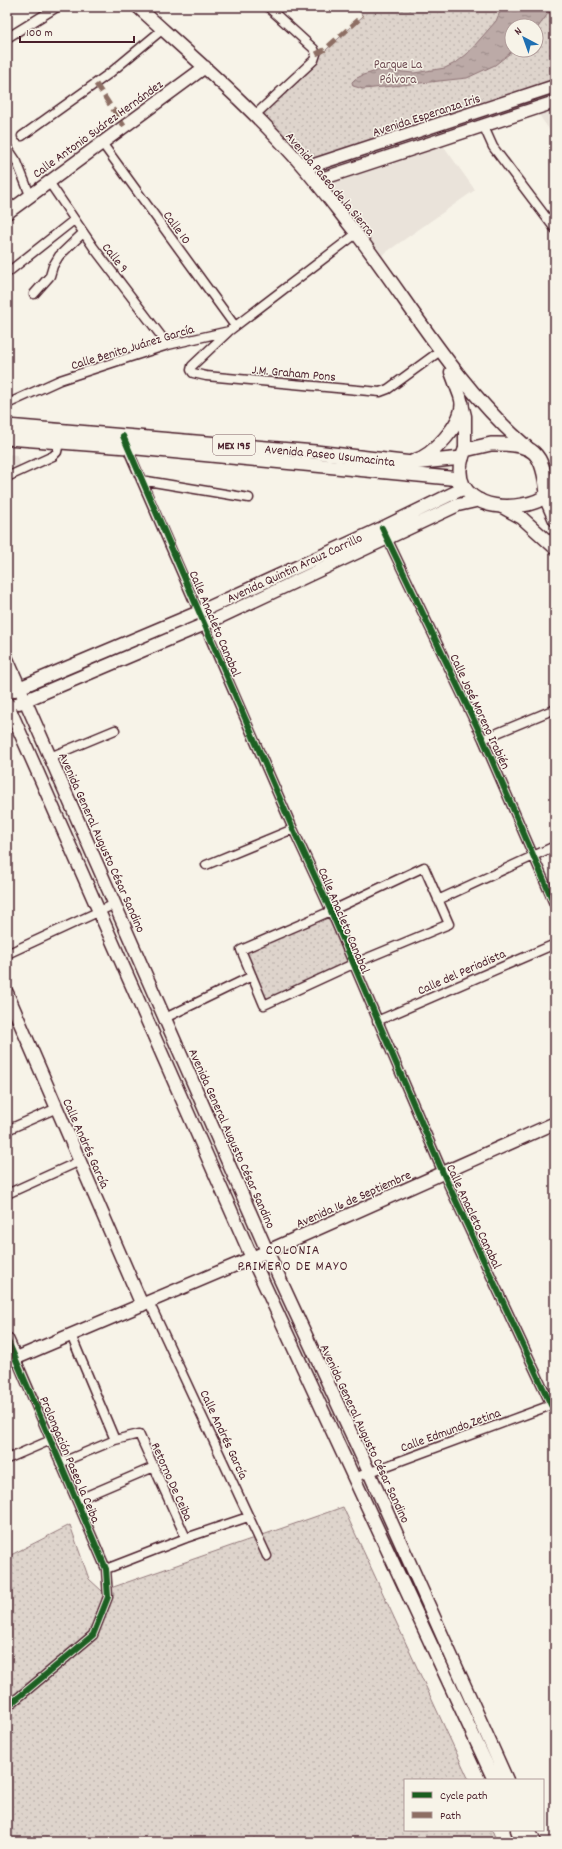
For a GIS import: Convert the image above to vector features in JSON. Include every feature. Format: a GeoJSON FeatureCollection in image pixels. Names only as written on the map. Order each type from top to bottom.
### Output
{"type":"FeatureCollection","features":[{"type":"Feature","properties":{"kind":"main road","name":"Avenida Paseo de la Sierra"},"geometry":{"type":"LineString","coordinates":[[138,7],[205,67],[305,168],[356,234],[447,362],[485,407],[532,451]]}},
{"type":"Feature","properties":{"kind":"main road","name":"Calle Antonio Suárez Hernández"},"geometry":{"type":"LineString","coordinates":[[7,213],[205,67]]}},
{"type":"Feature","properties":{"kind":"main road","name":"Avenida Esperanza Iris"},"geometry":{"type":"LineString","coordinates":[[305,168],[555,86]]}},
{"type":"Feature","properties":{"kind":"main road"},"geometry":{"type":"LineString","coordinates":[[315,181],[484,127],[555,102]]}},
{"type":"Feature","properties":{"kind":"main road","name":"Avenida Paseo de la Sierra"},"geometry":{"type":"LineString","coordinates":[[447,362],[465,416],[463,454]]}},
{"type":"Feature","properties":{"kind":"main road"},"geometry":{"type":"LineString","coordinates":[[409,463],[418,460],[439,445],[460,417],[462,404]]}},
{"type":"Feature","properties":{"kind":"main road","name":"Avenida Paseo Usumacinta"},"geometry":{"type":"LineString","coordinates":[[7,426],[462,484]]}},
{"type":"Feature","properties":{"kind":"main road","name":"Avenida Paseo Usumacinta"},"geometry":{"type":"LineString","coordinates":[[7,438],[59,443],[125,441],[315,452],[409,463],[463,454]]}},
{"type":"Feature","properties":{"kind":"main road"},"geometry":{"type":"LineString","coordinates":[[555,465],[532,451],[508,444],[491,444],[463,454],[459,470],[462,484],[480,500],[492,506],[502,508],[522,518],[555,548]]}},
{"type":"Feature","properties":{"kind":"main road"},"geometry":{"type":"LineString","coordinates":[[532,451],[545,473],[555,520]]}},
{"type":"Feature","properties":{"kind":"main road","name":"Avenida Quintin Arauz Carrillo"},"geometry":{"type":"LineString","coordinates":[[7,693],[199,612],[382,528],[462,484]]}},
{"type":"Feature","properties":{"kind":"main road"},"geometry":{"type":"LineString","coordinates":[[502,508],[525,505],[549,495]]}},
{"type":"Feature","properties":{"kind":"main road","name":"Avenida Quintin Arauz Carrillo"},"geometry":{"type":"LineString","coordinates":[[8,706],[205,624],[388,540],[458,505],[480,500]]}},
{"type":"Feature","properties":{"kind":"main road","name":"Avenida General Augusto César Sandino"},"geometry":{"type":"LineString","coordinates":[[7,659],[267,1251],[369,1472],[507,1779]]}},
{"type":"Feature","properties":{"kind":"main road"},"geometry":{"type":"LineString","coordinates":[[8,706],[100,911],[252,1258],[494,1779]]}},
{"type":"Feature","properties":{"kind":"main road","name":"Calle Andrés García"},"geometry":{"type":"LineString","coordinates":[[7,993],[80,1161],[145,1303]]}},
{"type":"Feature","properties":{"kind":"main road","name":"Avenida 16 de Septiembre"},"geometry":{"type":"LineString","coordinates":[[12,1360],[252,1258],[555,1123]]}},
{"type":"Feature","properties":{"kind":"main road"},"geometry":{"type":"LineString","coordinates":[[7,1339],[12,1360]]}},
{"type":"Feature","properties":{"kind":"main road"},"geometry":{"type":"LineString","coordinates":[[517,1831],[522,1842]]}},
{"type":"Feature","properties":{"kind":"main road"},"geometry":{"type":"LineString","coordinates":[[530,1831],[535,1842]]}},
{"type":"Feature","properties":{"kind":"street"},"geometry":{"type":"LineString","coordinates":[[7,38],[57,7]]}},
{"type":"Feature","properties":{"kind":"street"},"geometry":{"type":"LineString","coordinates":[[254,115],[314,60],[316,54],[314,49],[268,7]]}},
{"type":"Feature","properties":{"kind":"street"},"geometry":{"type":"LineString","coordinates":[[22,136],[110,73],[163,30]]}},
{"type":"Feature","properties":{"kind":"street"},"geometry":{"type":"LineString","coordinates":[[484,127],[494,147],[555,229]]}},
{"type":"Feature","properties":{"kind":"street","name":"Calle 10"},"geometry":{"type":"LineString","coordinates":[[102,142],[232,329]]}},
{"type":"Feature","properties":{"kind":"street"},"geometry":{"type":"LineString","coordinates":[[7,147],[17,160],[30,195]]}},
{"type":"Feature","properties":{"kind":"street","name":"Calle 9"},"geometry":{"type":"LineString","coordinates":[[48,182],[83,233],[168,345]]}},
{"type":"Feature","properties":{"kind":"street"},"geometry":{"type":"LineString","coordinates":[[7,273],[74,220]]}},
{"type":"Feature","properties":{"kind":"street"},"geometry":{"type":"LineString","coordinates":[[34,294],[50,276],[52,267],[59,256],[83,233]]}},
{"type":"Feature","properties":{"kind":"street","name":"Calle Benito Juárez García"},"geometry":{"type":"LineString","coordinates":[[8,402],[60,380],[168,345],[232,329],[356,234]]}},
{"type":"Feature","properties":{"kind":"street","name":"J.M. Graham Pons"},"geometry":{"type":"LineString","coordinates":[[232,329],[192,366],[192,373],[206,376],[380,392],[388,389],[440,351]]}},
{"type":"Feature","properties":{"kind":"street","name":"Calle Anacleto Canabal"},"geometry":{"type":"LineString","coordinates":[[125,441],[293,829],[331,911],[443,1174],[554,1406]]}},
{"type":"Feature","properties":{"kind":"street"},"geometry":{"type":"LineString","coordinates":[[7,477],[53,456],[59,443]]}},
{"type":"Feature","properties":{"kind":"street"},"geometry":{"type":"LineString","coordinates":[[141,480],[249,498]]}},
{"type":"Feature","properties":{"kind":"street","name":"Calle José Moreno Irabién"},"geometry":{"type":"LineString","coordinates":[[382,528],[483,739],[555,906]]}},
{"type":"Feature","properties":{"kind":"street"},"geometry":{"type":"LineString","coordinates":[[483,739],[555,709]]}},
{"type":"Feature","properties":{"kind":"street"},"geometry":{"type":"LineString","coordinates":[[50,757],[115,730]]}},
{"type":"Feature","properties":{"kind":"street"},"geometry":{"type":"LineString","coordinates":[[206,866],[293,829]]}},
{"type":"Feature","properties":{"kind":"street"},"geometry":{"type":"LineString","coordinates":[[438,900],[555,846]]}},
{"type":"Feature","properties":{"kind":"street"},"geometry":{"type":"LineString","coordinates":[[424,867],[438,900],[449,924],[353,964],[264,1005],[241,950],[331,911],[424,867]]}},
{"type":"Feature","properties":{"kind":"street"},"geometry":{"type":"LineString","coordinates":[[7,954],[115,904]]}},
{"type":"Feature","properties":{"kind":"street","name":"Calle del Periodista"},"geometry":{"type":"LineString","coordinates":[[377,1021],[555,944]]}},
{"type":"Feature","properties":{"kind":"street"},"geometry":{"type":"LineString","coordinates":[[165,1018],[252,976]]}},
{"type":"Feature","properties":{"kind":"street"},"geometry":{"type":"LineString","coordinates":[[7,1130],[57,1108]]}},
{"type":"Feature","properties":{"kind":"street"},"geometry":{"type":"LineString","coordinates":[[7,1194],[80,1161]]}},
{"type":"Feature","properties":{"kind":"street","name":"Calle Andrés García"},"geometry":{"type":"LineString","coordinates":[[145,1303],[267,1556]]}},
{"type":"Feature","properties":{"kind":"street"},"geometry":{"type":"LineString","coordinates":[[60,1464],[115,1440],[71,1335]]}},
{"type":"Feature","properties":{"kind":"street","name":"Prolongación Paseo la Ceiba"},"geometry":{"type":"LineString","coordinates":[[7,1707],[93,1635],[108,1596],[106,1569],[51,1440],[12,1360]]}},
{"type":"Feature","properties":{"kind":"street","name":"Calle Edmundo Zetina"},"geometry":{"type":"LineString","coordinates":[[354,1478],[554,1406]]}},
{"type":"Feature","properties":{"kind":"street","name":"Retorno De Ceiba"},"geometry":{"type":"LineString","coordinates":[[115,1440],[139,1434],[186,1538]]}},
{"type":"Feature","properties":{"kind":"street"},"geometry":{"type":"LineString","coordinates":[[7,1459],[51,1440]]}},
{"type":"Feature","properties":{"kind":"street"},"geometry":{"type":"LineString","coordinates":[[77,1500],[154,1467]]}},
{"type":"Feature","properties":{"kind":"street"},"geometry":{"type":"LineString","coordinates":[[106,1569],[186,1538],[248,1517]]}},
{"type":"Feature","properties":{"kind":"shaded area"},"geometry":{"type":"Polygon","coordinates":[[[555,102],[555,138],[535,109],[555,102]]]}},
{"type":"Feature","properties":{"kind":"shaded area"},"geometry":{"type":"Polygon","coordinates":[[[440,141],[475,190],[375,260],[315,181],[440,141]]]}},
{"type":"Feature","properties":{"kind":"shaded area"},"geometry":{"type":"Polygon","coordinates":[[[7,454],[16,455],[21,466],[7,473],[7,454]]]}},
{"type":"Feature","properties":{"kind":"green space","name":"Parque La Pólvora"},"geometry":{"type":"Polygon","coordinates":[[[356,7],[555,7],[555,86],[305,168],[255,115],[363,16],[356,7]]]}},
{"type":"Feature","properties":{"kind":"green space"},"geometry":{"type":"Polygon","coordinates":[[[331,911],[353,964],[264,1005],[241,950],[331,911]]]}},
{"type":"Feature","properties":{"kind":"green space"},"geometry":{"type":"Polygon","coordinates":[[[343,1507],[469,1779],[404,1779],[404,1831],[492,1831],[497,1842],[7,1842],[7,1557],[70,1525],[89,1579],[102,1591],[343,1507]]]}},
{"type":"Feature","properties":{"kind":"water"},"geometry":{"type":"Polygon","coordinates":[[[502,7],[553,7],[544,19],[504,18],[504,58],[495,65],[467,78],[363,89],[353,86],[352,82],[355,79],[380,70],[414,73],[445,68],[457,62],[467,54],[496,21],[502,7]]]}},
{"type":"Feature","properties":{"kind":"marked path"},"geometry":{"type":"LineString","coordinates":[[316,54],[324,50],[363,16]]}},
{"type":"Feature","properties":{"kind":"marked path"},"geometry":{"type":"LineString","coordinates":[[96,84],[124,126]]}},
{"type":"Feature","properties":{"kind":"cycle path"},"geometry":{"type":"LineString","coordinates":[[123,436],[293,829],[331,911],[443,1173],[551,1405],[555,1408]]}},
{"type":"Feature","properties":{"kind":"cycle path"},"geometry":{"type":"LineString","coordinates":[[382,528],[483,739],[555,906]]}},
{"type":"Feature","properties":{"kind":"cycle path"},"geometry":{"type":"LineString","coordinates":[[7,1339],[106,1569],[108,1597],[93,1635],[7,1707]]}},
{"type":"Feature","properties":{"kind":"district","name":"COLONIA PRIMERO DE MAYO"},"geometry":{"type":"Point","coordinates":[293,1258]}}]}
